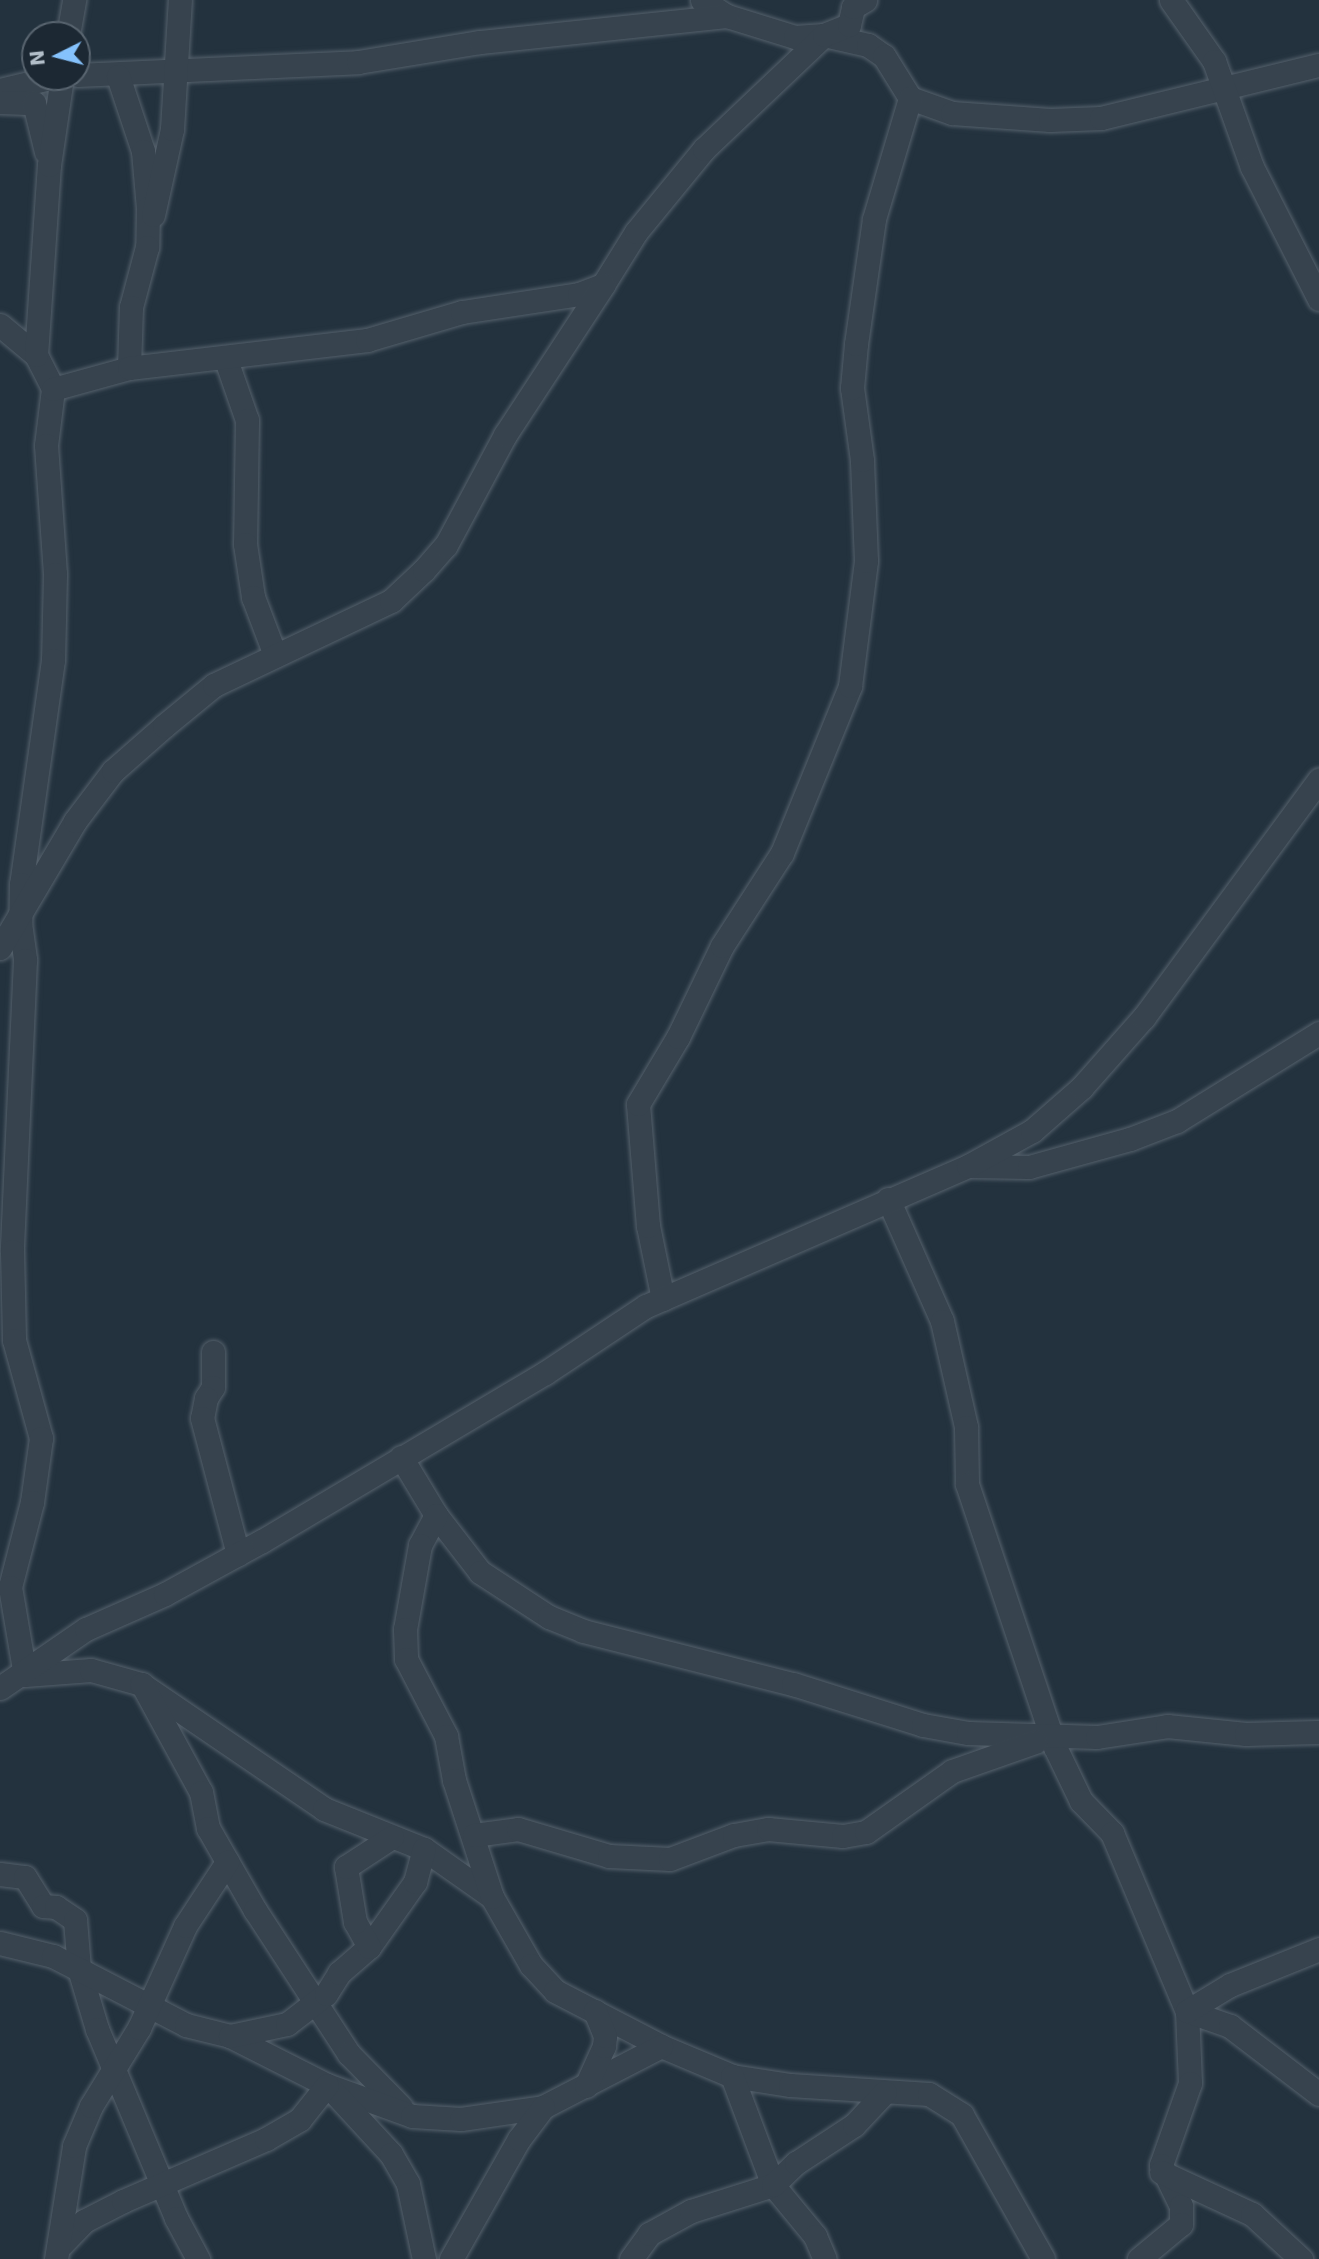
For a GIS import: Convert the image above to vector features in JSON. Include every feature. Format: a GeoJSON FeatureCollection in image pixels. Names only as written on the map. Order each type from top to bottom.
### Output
{"type":"FeatureCollection","features":[{"type":"Feature","properties":{"kind":"street"},"geometry":{"type":"LineString","coordinates":[[70,21],[74,0]]}},
{"type":"Feature","properties":{"kind":"street"},"geometry":{"type":"LineString","coordinates":[[129,368],[131,307],[147,231],[162,185],[172,129],[180,0]]}},
{"type":"Feature","properties":{"kind":"street"},"geometry":{"type":"LineString","coordinates":[[702,0],[727,16],[795,37],[824,35],[849,25],[853,8],[865,0]]}},
{"type":"Feature","properties":{"kind":"street"},"geometry":{"type":"LineString","coordinates":[[1171,0],[1214,61],[1252,167],[1319,299]]}},
{"type":"Feature","properties":{"kind":"street"},"geometry":{"type":"LineString","coordinates":[[91,75],[118,76],[174,68],[358,62],[480,42],[727,16]]}},
{"type":"Feature","properties":{"kind":"street"},"geometry":{"type":"LineString","coordinates":[[824,35],[877,49],[910,98],[952,113],[1049,120],[1136,112],[1319,65]]}},
{"type":"Feature","properties":{"kind":"street"},"geometry":{"type":"LineString","coordinates":[[0,948],[20,909],[75,821],[113,771],[214,685],[391,601],[446,545],[487,466],[636,232],[704,149],[824,35]]}},
{"type":"Feature","properties":{"kind":"street"},"geometry":{"type":"LineString","coordinates":[[118,76],[143,151],[147,231]]}},
{"type":"Feature","properties":{"kind":"street"},"geometry":{"type":"LineString","coordinates":[[0,90],[21,85]]}},
{"type":"Feature","properties":{"kind":"street"},"geometry":{"type":"LineString","coordinates":[[36,355],[49,165],[60,91]]}},
{"type":"Feature","properties":{"kind":"street"},"geometry":{"type":"LineString","coordinates":[[663,1299],[648,1227],[639,1104],[678,1037],[722,946],[782,853],[850,686],[866,561],[862,460],[852,388],[856,344],[874,219],[910,98]]}},
{"type":"Feature","properties":{"kind":"street"},"geometry":{"type":"LineString","coordinates":[[0,102],[34,103],[49,165]]}},
{"type":"Feature","properties":{"kind":"street"},"geometry":{"type":"LineString","coordinates":[[53,388],[129,368],[367,340],[462,312],[579,294],[603,285]]}},
{"type":"Feature","properties":{"kind":"street"},"geometry":{"type":"LineString","coordinates":[[0,325],[36,355],[53,388],[46,445],[55,574],[53,660],[20,909],[25,960],[12,1251],[14,1340],[41,1438],[32,1502],[10,1587],[25,1675]]}},
{"type":"Feature","properties":{"kind":"street"},"geometry":{"type":"LineString","coordinates":[[225,357],[247,420],[244,544],[253,597],[275,655]]}},
{"type":"Feature","properties":{"kind":"street"},"geometry":{"type":"LineString","coordinates":[[0,1688],[25,1675],[86,1629],[238,1555],[663,1299],[968,1166],[1032,1131],[1082,1087],[1144,1017],[1319,780]]}},
{"type":"Feature","properties":{"kind":"street"},"geometry":{"type":"LineString","coordinates":[[968,1166],[1029,1167],[1130,1139],[1177,1121],[1319,1033]]}},
{"type":"Feature","properties":{"kind":"street"},"geometry":{"type":"LineString","coordinates":[[888,1199],[942,1321],[966,1427],[967,1484],[1051,1736],[1082,1801],[1112,1833],[1187,2011],[1190,2083],[1161,2172],[1181,2206],[1181,2224],[1139,2259]]}},
{"type":"Feature","properties":{"kind":"street"},"geometry":{"type":"LineString","coordinates":[[213,1352],[213,1388],[206,1398],[202,1418],[238,1555]]}},
{"type":"Feature","properties":{"kind":"street"},"geometry":{"type":"LineString","coordinates":[[401,1457],[436,1515],[480,1572],[497,1586],[583,1631],[793,1684],[923,1726],[995,1736],[1097,1737],[1167,1726],[1246,1734],[1319,1731]]}},
{"type":"Feature","properties":{"kind":"street"},"geometry":{"type":"LineString","coordinates":[[436,1515],[420,1545],[405,1629],[407,1659],[446,1736],[454,1780],[492,1897],[531,1965],[555,1991],[661,2046],[732,2076],[929,2094],[962,2115],[1043,2259]]}},
{"type":"Feature","properties":{"kind":"street"},"geometry":{"type":"LineString","coordinates":[[25,1675],[91,1670],[141,1684],[324,1810],[424,1849],[492,1897]]}},
{"type":"Feature","properties":{"kind":"street"},"geometry":{"type":"LineString","coordinates":[[141,1684],[201,1792],[208,1828],[227,1862],[349,2054],[411,2116]]}},
{"type":"Feature","properties":{"kind":"street"},"geometry":{"type":"LineString","coordinates":[[474,1835],[518,1829],[609,1856],[670,1859],[734,1835],[768,1829],[843,1836],[866,1832],[952,1771],[1051,1736]]}},
{"type":"Feature","properties":{"kind":"street"},"geometry":{"type":"LineString","coordinates":[[369,1947],[355,1922],[346,1867],[392,1837]]}},
{"type":"Feature","properties":{"kind":"street"},"geometry":{"type":"LineString","coordinates":[[230,2036],[287,2024],[317,2001],[339,1973],[369,1947],[415,1882],[424,1849]]}},
{"type":"Feature","properties":{"kind":"street"},"geometry":{"type":"LineString","coordinates":[[59,2251],[74,2146],[91,2106],[114,2070],[148,2006],[185,1926],[227,1862]]}},
{"type":"Feature","properties":{"kind":"street"},"geometry":{"type":"LineString","coordinates":[[0,1874],[25,1877],[43,1906],[56,1908],[75,1920],[79,1969],[114,2070],[163,2181],[176,2218],[198,2259]]}},
{"type":"Feature","properties":{"kind":"street"},"geometry":{"type":"LineString","coordinates":[[0,1943],[79,1969],[186,2025],[230,2036],[327,2085],[411,2116],[461,2119],[543,2107],[661,2046]]}},
{"type":"Feature","properties":{"kind":"street"},"geometry":{"type":"LineString","coordinates":[[1187,2011],[1230,1984],[1319,1949]]}},
{"type":"Feature","properties":{"kind":"street"},"geometry":{"type":"LineString","coordinates":[[586,2086],[604,2046],[605,2036],[595,2011]]}},
{"type":"Feature","properties":{"kind":"street"},"geometry":{"type":"LineString","coordinates":[[1187,2011],[1230,2026],[1319,2094]]}},
{"type":"Feature","properties":{"kind":"street"},"geometry":{"type":"LineString","coordinates":[[732,2076],[773,2185],[815,2236],[825,2259]]}},
{"type":"Feature","properties":{"kind":"street"},"geometry":{"type":"LineString","coordinates":[[59,2251],[84,2221],[163,2181],[288,2126],[327,2085]]}},
{"type":"Feature","properties":{"kind":"street"},"geometry":{"type":"LineString","coordinates":[[327,2085],[391,2154],[408,2184],[424,2259]]}},
{"type":"Feature","properties":{"kind":"street"},"geometry":{"type":"LineString","coordinates":[[631,2259],[649,2234],[691,2211],[773,2185],[796,2163],[854,2124],[885,2092]]}},
{"type":"Feature","properties":{"kind":"street"},"geometry":{"type":"LineString","coordinates":[[451,2259],[519,2139],[543,2107]]}},
{"type":"Feature","properties":{"kind":"street"},"geometry":{"type":"LineString","coordinates":[[1161,2172],[1252,2214],[1301,2259]]}}]}
